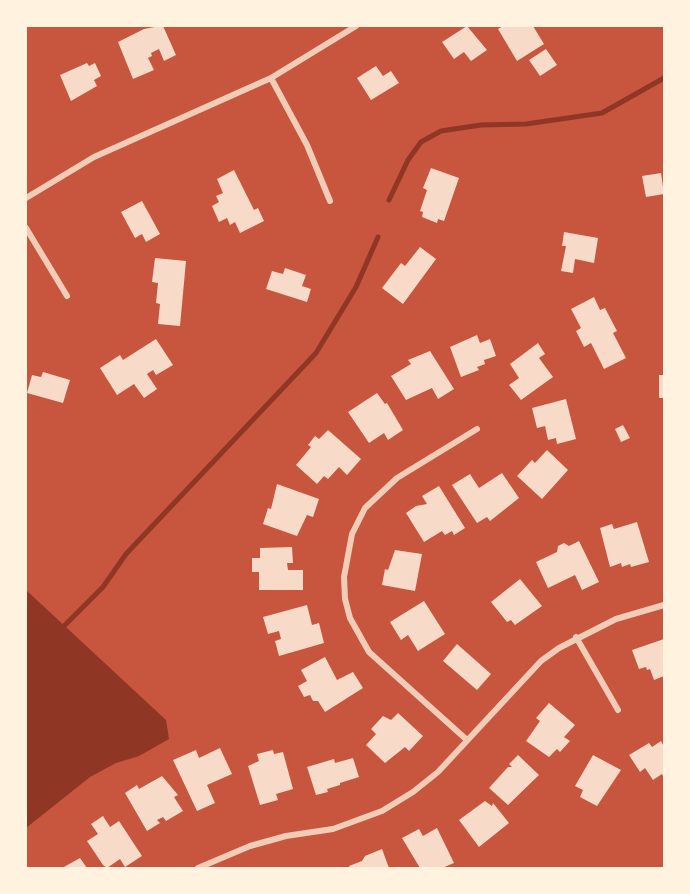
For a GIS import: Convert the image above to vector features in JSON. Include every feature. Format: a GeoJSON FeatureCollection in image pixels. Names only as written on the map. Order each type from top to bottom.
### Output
{"type":"FeatureCollection","features":[{"type":"Feature","properties":{"kind":"street"},"geometry":{"type":"LineString","coordinates":[[26,198],[94,157],[271,78],[356,26]]}},
{"type":"Feature","properties":{"kind":"street"},"geometry":{"type":"LineString","coordinates":[[271,78],[307,145],[330,201]]}},
{"type":"Feature","properties":{"kind":"street"},"geometry":{"type":"LineString","coordinates":[[26,228],[67,296]]}},
{"type":"Feature","properties":{"kind":"street"},"geometry":{"type":"LineString","coordinates":[[467,740],[369,652],[350,618],[345,599],[344,577],[352,534],[365,508],[397,478],[477,429]]}},
{"type":"Feature","properties":{"kind":"street"},"geometry":{"type":"LineString","coordinates":[[198,868],[259,843],[333,829],[382,811],[413,792],[438,772],[541,661],[576,637],[616,619],[664,604]]}},
{"type":"Feature","properties":{"kind":"street"},"geometry":{"type":"LineString","coordinates":[[576,637],[618,710]]}},
{"type":"Feature","properties":{"kind":"shaded area"},"geometry":{"type":"Polygon","coordinates":[[[26,590],[166,720],[169,739],[139,756],[116,763],[90,777],[26,828],[26,590]]]}},
{"type":"Feature","properties":{"kind":"building"},"geometry":{"type":"Polygon","coordinates":[[[163,26],[176,55],[164,61],[159,49],[151,53],[152,56],[148,58],[154,70],[133,79],[118,42],[144,29],[163,26]]]}},
{"type":"Feature","properties":{"kind":"building"},"geometry":{"type":"Polygon","coordinates":[[[467,26],[487,50],[471,61],[464,52],[454,59],[442,42],[467,26]]]}},
{"type":"Feature","properties":{"kind":"building"},"geometry":{"type":"Polygon","coordinates":[[[503,26],[533,26],[544,44],[517,61],[498,29],[503,26]]]}},
{"type":"Feature","properties":{"kind":"building"},"geometry":{"type":"Polygon","coordinates":[[[546,49],[557,65],[540,76],[529,60],[546,49]]]}},
{"type":"Feature","properties":{"kind":"building"},"geometry":{"type":"Polygon","coordinates":[[[87,63],[89,66],[95,63],[101,76],[94,80],[97,86],[71,101],[60,75],[87,63]]]}},
{"type":"Feature","properties":{"kind":"building"},"geometry":{"type":"Polygon","coordinates":[[[376,66],[383,76],[391,71],[399,83],[371,100],[357,78],[376,66]]]}},
{"type":"Feature","properties":{"kind":"building"},"geometry":{"type":"Polygon","coordinates":[[[431,168],[459,178],[444,221],[438,219],[437,223],[422,217],[423,212],[420,211],[427,190],[423,188],[431,168]]]}},
{"type":"Feature","properties":{"kind":"building"},"geometry":{"type":"Polygon","coordinates":[[[234,170],[254,210],[258,208],[264,221],[240,233],[235,222],[230,225],[227,218],[219,222],[212,206],[219,202],[216,196],[223,193],[217,179],[234,170]]]}},
{"type":"Feature","properties":{"kind":"building"},"geometry":{"type":"Polygon","coordinates":[[[661,173],[664,194],[646,197],[642,176],[661,173]]]}},
{"type":"Feature","properties":{"kind":"building"},"geometry":{"type":"Polygon","coordinates":[[[142,201],[160,234],[146,242],[142,234],[135,238],[121,212],[142,201]]]}},
{"type":"Feature","properties":{"kind":"building"},"geometry":{"type":"Polygon","coordinates":[[[564,232],[598,238],[594,263],[575,259],[573,273],[561,271],[566,246],[562,246],[564,232]]]}},
{"type":"Feature","properties":{"kind":"building"},"geometry":{"type":"Polygon","coordinates":[[[420,247],[436,259],[403,304],[382,288],[401,263],[405,266],[420,247]]]}},
{"type":"Feature","properties":{"kind":"building"},"geometry":{"type":"Polygon","coordinates":[[[155,258],[186,261],[180,326],[158,324],[160,304],[156,303],[158,283],[152,282],[155,258]]]}},
{"type":"Feature","properties":{"kind":"building"},"geometry":{"type":"Polygon","coordinates":[[[285,268],[306,275],[302,286],[311,289],[307,302],[266,289],[272,271],[283,274],[285,268]]]}},
{"type":"Feature","properties":{"kind":"building"},"geometry":{"type":"Polygon","coordinates":[[[594,297],[600,310],[605,308],[617,331],[613,333],[626,358],[604,369],[591,343],[584,347],[576,331],[581,328],[571,309],[594,297]]]}},
{"type":"Feature","properties":{"kind":"building"},"geometry":{"type":"Polygon","coordinates":[[[477,335],[480,343],[490,339],[496,356],[484,360],[485,364],[477,367],[479,370],[461,377],[450,347],[477,335]]]}},
{"type":"Feature","properties":{"kind":"building"},"geometry":{"type":"Polygon","coordinates":[[[156,339],[173,365],[156,375],[153,370],[147,374],[157,389],[144,398],[134,384],[117,395],[100,368],[120,355],[123,360],[156,339]]]}},
{"type":"Feature","properties":{"kind":"building"},"geometry":{"type":"Polygon","coordinates":[[[538,343],[545,354],[539,358],[553,377],[521,400],[509,385],[519,378],[510,364],[538,343]]]}},
{"type":"Feature","properties":{"kind":"building"},"geometry":{"type":"Polygon","coordinates":[[[430,351],[454,389],[438,399],[432,388],[406,400],[391,376],[411,364],[408,360],[430,351]]]}},
{"type":"Feature","properties":{"kind":"building"},"geometry":{"type":"Polygon","coordinates":[[[43,372],[70,380],[63,403],[27,393],[32,375],[41,377],[43,372]]]}},
{"type":"Feature","properties":{"kind":"building"},"geometry":{"type":"Polygon","coordinates":[[[659,375],[664,375],[664,398],[659,398],[659,375]]]}},
{"type":"Feature","properties":{"kind":"building"},"geometry":{"type":"Polygon","coordinates":[[[377,393],[385,404],[387,403],[403,430],[388,440],[384,433],[369,443],[348,412],[377,393]]]}},
{"type":"Feature","properties":{"kind":"building"},"geometry":{"type":"Polygon","coordinates":[[[566,399],[576,439],[557,444],[556,438],[548,440],[545,426],[537,428],[532,408],[566,399]]]}},
{"type":"Feature","properties":{"kind":"building"},"geometry":{"type":"Polygon","coordinates":[[[623,425],[630,438],[621,442],[615,429],[623,425]]]}},
{"type":"Feature","properties":{"kind":"building"},"geometry":{"type":"Polygon","coordinates":[[[328,430],[361,459],[347,475],[339,467],[328,479],[324,476],[317,484],[296,465],[311,447],[308,445],[315,436],[319,439],[328,430]]]}},
{"type":"Feature","properties":{"kind":"building"},"geometry":{"type":"Polygon","coordinates":[[[547,450],[568,470],[542,499],[517,476],[532,460],[535,463],[547,450]]]}},
{"type":"Feature","properties":{"kind":"building"},"geometry":{"type":"Polygon","coordinates":[[[502,473],[519,498],[490,521],[487,517],[477,523],[452,485],[470,474],[479,488],[502,473]]]}},
{"type":"Feature","properties":{"kind":"building"},"geometry":{"type":"Polygon","coordinates":[[[277,484],[319,499],[313,517],[307,515],[297,536],[263,524],[268,508],[271,509],[277,484]]]}},
{"type":"Feature","properties":{"kind":"building"},"geometry":{"type":"Polygon","coordinates":[[[439,486],[465,528],[454,535],[452,531],[445,535],[442,531],[424,542],[406,513],[416,506],[427,504],[422,496],[439,486]]]}},
{"type":"Feature","properties":{"kind":"building"},"geometry":{"type":"Polygon","coordinates":[[[637,522],[649,562],[631,567],[630,564],[622,567],[621,563],[610,567],[600,528],[612,524],[614,529],[637,522]]]}},
{"type":"Feature","properties":{"kind":"building"},"geometry":{"type":"Polygon","coordinates":[[[579,541],[599,582],[582,590],[575,575],[548,588],[536,562],[557,552],[558,546],[564,543],[569,546],[579,541]]]}},
{"type":"Feature","properties":{"kind":"building"},"geometry":{"type":"Polygon","coordinates":[[[292,547],[293,563],[287,563],[288,570],[303,570],[303,590],[259,590],[259,572],[252,572],[252,558],[260,558],[260,548],[292,547]]]}},
{"type":"Feature","properties":{"kind":"building"},"geometry":{"type":"Polygon","coordinates":[[[395,550],[422,554],[415,591],[382,585],[385,569],[388,570],[395,550]]]}},
{"type":"Feature","properties":{"kind":"building"},"geometry":{"type":"Polygon","coordinates":[[[520,579],[542,606],[515,625],[511,620],[507,622],[491,602],[520,579]]]}},
{"type":"Feature","properties":{"kind":"building"},"geometry":{"type":"Polygon","coordinates":[[[424,601],[445,634],[418,651],[408,635],[401,640],[390,622],[424,601]]]}},
{"type":"Feature","properties":{"kind":"building"},"geometry":{"type":"Polygon","coordinates":[[[307,605],[312,625],[319,623],[324,643],[279,656],[275,641],[281,639],[279,631],[268,634],[263,617],[307,605]]]}},
{"type":"Feature","properties":{"kind":"building"},"geometry":{"type":"Polygon","coordinates":[[[664,639],[664,676],[654,680],[650,669],[647,670],[646,667],[639,669],[632,650],[664,639]]]}},
{"type":"Feature","properties":{"kind":"building"},"geometry":{"type":"Polygon","coordinates":[[[457,644],[491,674],[477,690],[443,661],[457,644]]]}},
{"type":"Feature","properties":{"kind":"building"},"geometry":{"type":"Polygon","coordinates":[[[325,657],[337,680],[353,672],[363,688],[325,712],[318,701],[313,701],[310,695],[304,697],[298,686],[307,681],[301,670],[325,657]]]}},
{"type":"Feature","properties":{"kind":"building"},"geometry":{"type":"Polygon","coordinates":[[[549,703],[575,725],[564,737],[570,741],[560,752],[557,749],[549,757],[526,741],[540,721],[536,718],[549,703]]]}},
{"type":"Feature","properties":{"kind":"building"},"geometry":{"type":"Polygon","coordinates":[[[398,713],[423,736],[409,751],[405,747],[385,763],[366,745],[376,734],[371,729],[383,716],[391,720],[398,713]]]}},
{"type":"Feature","properties":{"kind":"building"},"geometry":{"type":"Polygon","coordinates":[[[661,741],[664,747],[664,778],[662,774],[653,780],[645,768],[640,772],[629,755],[649,743],[652,747],[661,741]]]}},
{"type":"Feature","properties":{"kind":"building"},"geometry":{"type":"Polygon","coordinates":[[[220,748],[232,774],[207,785],[215,803],[197,811],[173,760],[196,750],[199,758],[220,748]]]}},
{"type":"Feature","properties":{"kind":"building"},"geometry":{"type":"Polygon","coordinates":[[[273,750],[274,754],[283,752],[293,789],[276,794],[278,800],[260,805],[248,766],[259,761],[257,754],[273,750]]]}},
{"type":"Feature","properties":{"kind":"building"},"geometry":{"type":"Polygon","coordinates":[[[518,755],[539,775],[508,805],[489,788],[508,767],[512,767],[509,764],[518,755]]]}},
{"type":"Feature","properties":{"kind":"building"},"geometry":{"type":"Polygon","coordinates":[[[593,755],[621,770],[597,806],[580,797],[583,790],[575,786],[593,755]]]}},
{"type":"Feature","properties":{"kind":"building"},"geometry":{"type":"Polygon","coordinates":[[[353,758],[359,777],[327,789],[328,792],[316,795],[307,767],[334,759],[335,763],[353,758]]]}},
{"type":"Feature","properties":{"kind":"building"},"geometry":{"type":"Polygon","coordinates":[[[162,776],[178,795],[174,797],[183,811],[166,821],[163,817],[157,820],[160,823],[147,831],[125,793],[137,785],[139,789],[162,776]]]}},
{"type":"Feature","properties":{"kind":"building"},"geometry":{"type":"Polygon","coordinates":[[[485,801],[492,806],[493,803],[509,823],[479,847],[459,820],[485,801]]]}},
{"type":"Feature","properties":{"kind":"building"},"geometry":{"type":"Polygon","coordinates":[[[103,816],[110,827],[119,821],[142,856],[125,867],[120,859],[107,868],[103,865],[87,841],[98,834],[91,824],[103,816]]]}},
{"type":"Feature","properties":{"kind":"building"},"geometry":{"type":"Polygon","coordinates":[[[437,828],[454,863],[442,868],[420,868],[402,838],[419,829],[423,836],[437,828]]]}},
{"type":"Feature","properties":{"kind":"building"},"geometry":{"type":"Polygon","coordinates":[[[382,849],[389,868],[350,868],[349,866],[362,861],[365,856],[382,849]]]}},
{"type":"Feature","properties":{"kind":"building"},"geometry":{"type":"Polygon","coordinates":[[[80,858],[87,868],[62,868],[80,858]]]}},
{"type":"Feature","properties":{"kind":"waterway"},"geometry":{"type":"LineString","coordinates":[[389,200],[408,160],[421,142],[441,131],[481,125],[526,124],[602,113],[664,78]]}},
{"type":"Feature","properties":{"kind":"waterway"},"geometry":{"type":"LineString","coordinates":[[65,625],[103,587],[126,554],[316,353],[356,287],[378,237]]}}]}
